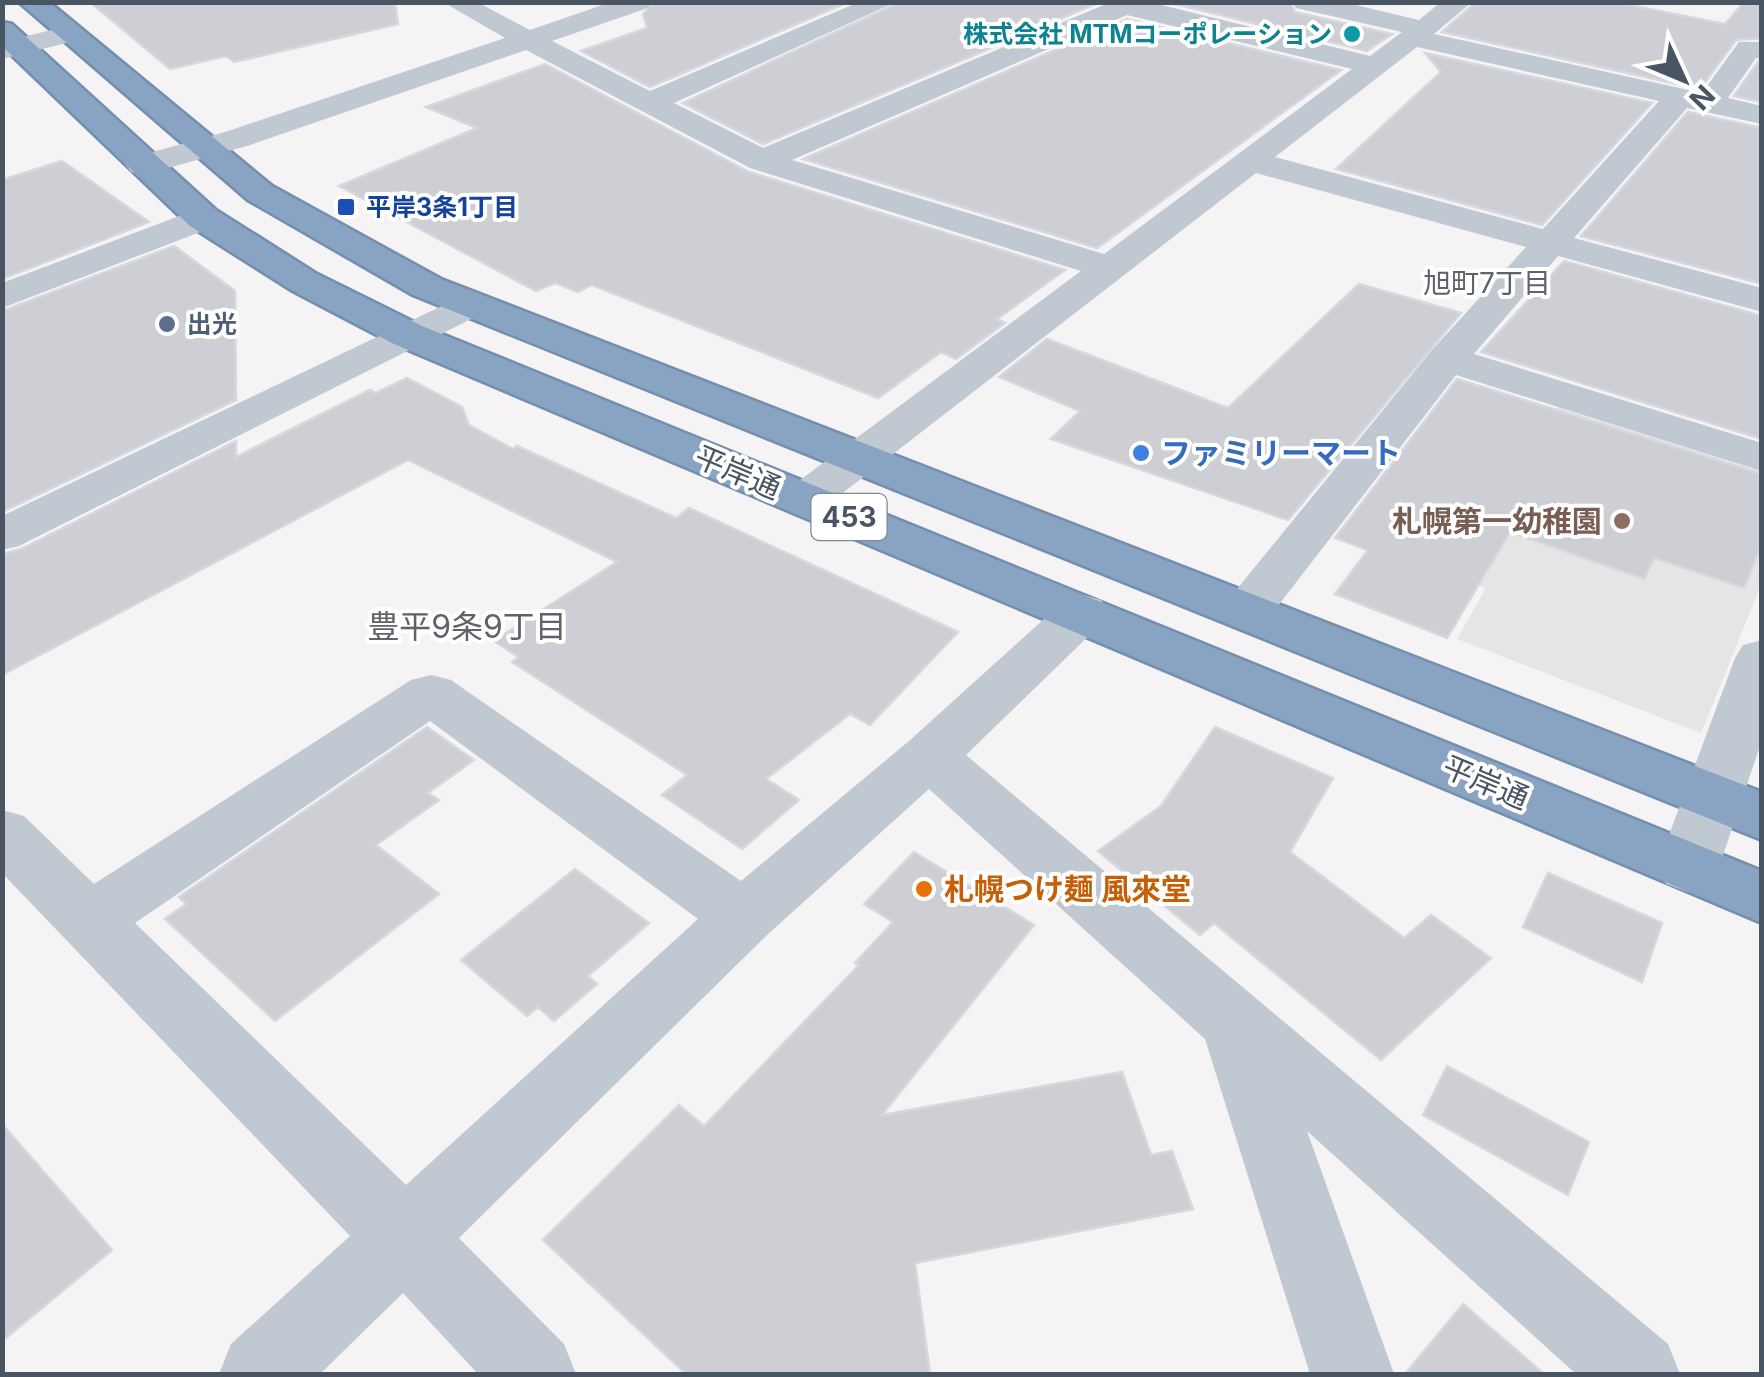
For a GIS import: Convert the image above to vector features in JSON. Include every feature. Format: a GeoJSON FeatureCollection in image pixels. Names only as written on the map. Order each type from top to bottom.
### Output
{"type":"FeatureCollection","features":[{"type":"Feature","properties":{"kind":"highway","name":"平岸通"},"geometry":{"type":"LineString","coordinates":[[14,32],[68,34],[203,149],[306,223],[395,272],[1736,807]]}},
{"type":"Feature","properties":{"kind":"highway","name":"平岸通"},"geometry":{"type":"LineString","coordinates":[[14,32],[144,165],[203,218],[304,282],[408,335],[1084,612],[1762,898]]}},
{"type":"Feature","properties":{"kind":"street"},"geometry":{"type":"LineString","coordinates":[[456,2],[762,161],[1110,268]]}},
{"type":"Feature","properties":{"kind":"street"},"geometry":{"type":"LineString","coordinates":[[144,165],[203,149],[639,2]]}},
{"type":"Feature","properties":{"kind":"street"},"geometry":{"type":"LineString","coordinates":[[646,104],[883,2]]}},
{"type":"Feature","properties":{"kind":"street"},"geometry":{"type":"LineString","coordinates":[[1305,2],[1762,116]]}},
{"type":"Feature","properties":{"kind":"street"},"geometry":{"type":"LineString","coordinates":[[805,499],[1459,2]]}},
{"type":"Feature","properties":{"kind":"street"},"geometry":{"type":"LineString","coordinates":[[762,161],[929,86],[1132,5],[1376,66]]}},
{"type":"Feature","properties":{"kind":"street"},"geometry":{"type":"LineString","coordinates":[[1246,612],[1447,359],[1550,243],[1749,48],[1762,51]]}},
{"type":"Feature","properties":{"kind":"street"},"geometry":{"type":"LineString","coordinates":[[1251,161],[1762,300]]}},
{"type":"Feature","properties":{"kind":"street"},"geometry":{"type":"LineString","coordinates":[[2,297],[203,218]]}},
{"type":"Feature","properties":{"kind":"street"},"geometry":{"type":"LineString","coordinates":[[2,535],[469,304]]}},
{"type":"Feature","properties":{"kind":"street"},"geometry":{"type":"LineString","coordinates":[[1447,359],[1762,458]]}},
{"type":"Feature","properties":{"kind":"street"},"geometry":{"type":"LineString","coordinates":[[261,1374],[742,917],[928,756],[1084,612]]}},
{"type":"Feature","properties":{"kind":"street"},"geometry":{"type":"LineString","coordinates":[[1688,867],[1736,807],[1762,658]]}},
{"type":"Feature","properties":{"kind":"street"},"geometry":{"type":"LineString","coordinates":[[90,918],[431,694],[742,917]]}},
{"type":"Feature","properties":{"kind":"street"},"geometry":{"type":"LineString","coordinates":[[928,756],[1638,1374]]}},
{"type":"Feature","properties":{"kind":"street"},"geometry":{"type":"LineString","coordinates":[[2,832],[406,1239],[534,1374]]}},
{"type":"Feature","properties":{"kind":"street"},"geometry":{"type":"LineString","coordinates":[[1236,1028],[1352,1374]]}},
{"type":"Feature","properties":{"kind":"shaded area","name":"札幌第一幼稚園"},"geometry":{"type":"Polygon","coordinates":[[[1560,403],[1761,468],[1761,585],[1701,733],[1457,639],[1486,588],[1448,574],[1560,403]]]}},
{"type":"Feature","properties":{"kind":"building"},"geometry":{"type":"Polygon","coordinates":[[[90,2],[395,2],[398,24],[234,62],[226,56],[170,69],[90,2]]]}},
{"type":"Feature","properties":{"kind":"building"},"geometry":{"type":"Polygon","coordinates":[[[655,2],[848,2],[650,87],[581,51],[647,28],[643,14],[655,2]]]}},
{"type":"Feature","properties":{"kind":"building"},"geometry":{"type":"Polygon","coordinates":[[[900,2],[1100,2],[763,144],[683,103],[900,2]]]}},
{"type":"Feature","properties":{"kind":"building"},"geometry":{"type":"Polygon","coordinates":[[[1167,2],[1289,2],[1295,12],[1392,34],[1367,51],[1167,2]]]}},
{"type":"Feature","properties":{"kind":"building"},"geometry":{"type":"Polygon","coordinates":[[[1476,2],[1614,2],[1725,24],[1744,2],[1762,2],[1762,38],[1736,40],[1700,89],[1442,32],[1476,2]]]}},
{"type":"Feature","properties":{"kind":"building"},"geometry":{"type":"Polygon","coordinates":[[[1127,19],[1341,70],[1097,248],[803,159],[1127,19]]]}},
{"type":"Feature","properties":{"kind":"building"},"geometry":{"type":"Polygon","coordinates":[[[1425,53],[1652,103],[1542,225],[1336,169],[1441,72],[1425,53]]]}},
{"type":"Feature","properties":{"kind":"building"},"geometry":{"type":"Polygon","coordinates":[[[1758,62],[1762,63],[1762,102],[1734,96],[1758,62]]]}},
{"type":"Feature","properties":{"kind":"building"},"geometry":{"type":"Polygon","coordinates":[[[545,64],[749,172],[1065,270],[997,319],[1005,323],[956,359],[941,352],[878,398],[592,285],[578,292],[555,283],[536,291],[339,186],[477,128],[426,107],[545,64]]]}},
{"type":"Feature","properties":{"kind":"building"},"geometry":{"type":"Polygon","coordinates":[[[1688,112],[1762,128],[1762,284],[1581,236],[1688,112]]]}},
{"type":"Feature","properties":{"kind":"building"},"geometry":{"type":"Polygon","coordinates":[[[62,161],[149,222],[2,279],[2,180],[62,161]]]}},
{"type":"Feature","properties":{"kind":"building"},"geometry":{"type":"Polygon","coordinates":[[[174,246],[235,291],[236,400],[2,512],[2,311],[174,246]]]}},
{"type":"Feature","properties":{"kind":"building"},"geometry":{"type":"Polygon","coordinates":[[[1564,261],[1762,316],[1762,439],[1481,352],[1564,261]]]}},
{"type":"Feature","properties":{"kind":"building"},"geometry":{"type":"Polygon","coordinates":[[[1359,284],[1461,313],[1288,520],[1051,439],[1080,411],[999,377],[1047,339],[1228,408],[1359,284]]]}},
{"type":"Feature","properties":{"kind":"building"},"geometry":{"type":"Polygon","coordinates":[[[407,378],[462,407],[469,425],[513,449],[517,446],[676,518],[689,508],[958,632],[870,725],[850,714],[766,779],[799,800],[742,849],[662,795],[687,775],[512,662],[519,657],[494,641],[617,562],[408,460],[2,675],[2,554],[21,549],[236,441],[236,457],[370,390],[376,393],[407,378]]]}},
{"type":"Feature","properties":{"kind":"building"},"geometry":{"type":"Polygon","coordinates":[[[1457,379],[1762,474],[1762,544],[1744,588],[1654,558],[1644,579],[1510,532],[1447,638],[1335,594],[1368,550],[1335,538],[1457,379]]]}},
{"type":"Feature","properties":{"kind":"building"},"geometry":{"type":"Polygon","coordinates":[[[427,727],[474,760],[428,793],[439,800],[376,845],[439,894],[275,1021],[165,919],[186,904],[179,897],[427,727]]]}},
{"type":"Feature","properties":{"kind":"building"},"geometry":{"type":"Polygon","coordinates":[[[1215,727],[1333,778],[1290,852],[1404,938],[1431,915],[1491,958],[1381,1060],[1214,923],[1200,935],[1098,851],[1161,806],[1215,727]]]}},
{"type":"Feature","properties":{"kind":"building"},"geometry":{"type":"Polygon","coordinates":[[[914,852],[1034,925],[882,1115],[1122,1072],[1151,1155],[1172,1151],[1193,1209],[915,1263],[930,1374],[686,1374],[543,1240],[679,1105],[704,1126],[859,965],[855,963],[893,922],[864,904],[914,852]]]}},
{"type":"Feature","properties":{"kind":"building"},"geometry":{"type":"Polygon","coordinates":[[[575,869],[649,923],[588,976],[597,984],[554,1021],[538,1007],[527,1016],[461,960],[575,869]]]}},
{"type":"Feature","properties":{"kind":"building"},"geometry":{"type":"Polygon","coordinates":[[[1548,873],[1662,923],[1642,982],[1523,927],[1548,873]]]}},
{"type":"Feature","properties":{"kind":"building"},"geometry":{"type":"Polygon","coordinates":[[[1447,1066],[1589,1142],[1568,1195],[1423,1115],[1447,1066]]]}},
{"type":"Feature","properties":{"kind":"building"},"geometry":{"type":"Polygon","coordinates":[[[2,1124],[112,1250],[2,1341],[2,1124]]]}},
{"type":"Feature","properties":{"kind":"building"},"geometry":{"type":"Polygon","coordinates":[[[1463,1304],[1544,1374],[1405,1374],[1463,1304]]]}},
{"type":"Feature","properties":{"kind":"place","name":"株式会社 MTMコーポレーション"},"geometry":{"type":"Point","coordinates":[1352,34]}},
{"type":"Feature","properties":{"kind":"place","name":"平岸3条1丁目"},"geometry":{"type":"Point","coordinates":[346,207]}},
{"type":"Feature","properties":{"kind":"place","name":"出光"},"geometry":{"type":"Point","coordinates":[167,324]}},
{"type":"Feature","properties":{"kind":"place","name":"ファミリーマート"},"geometry":{"type":"Point","coordinates":[1141,453]}},
{"type":"Feature","properties":{"kind":"place","name":"札幌第一幼稚園"},"geometry":{"type":"Point","coordinates":[1622,521]}},
{"type":"Feature","properties":{"kind":"place","name":"札幌つけ麺 風來堂"},"geometry":{"type":"Point","coordinates":[924,889]}},
{"type":"Feature","properties":{"kind":"district","name":"旭町7丁目"},"geometry":{"type":"Point","coordinates":[1487,283]}},
{"type":"Feature","properties":{"kind":"district","name":"豊平9条9丁目"},"geometry":{"type":"Point","coordinates":[467,626]}}]}
